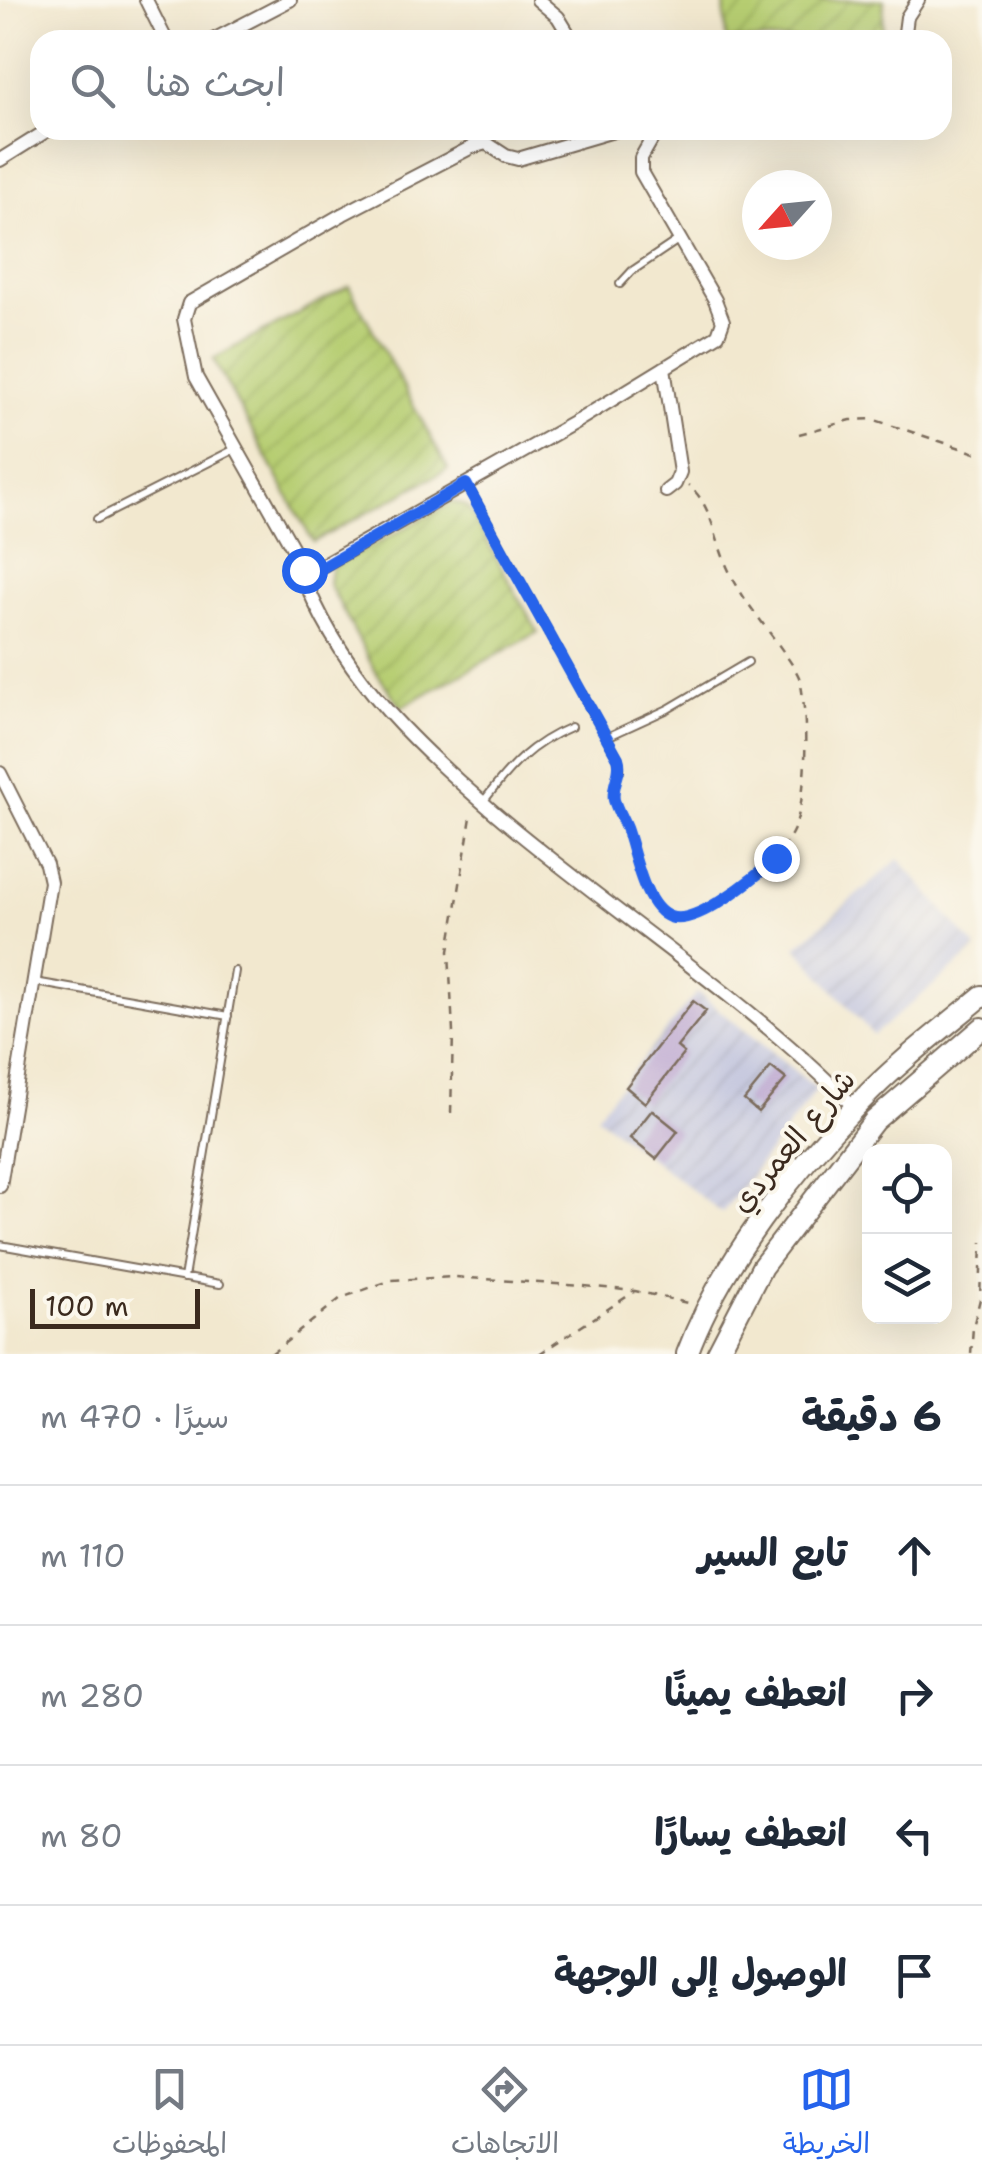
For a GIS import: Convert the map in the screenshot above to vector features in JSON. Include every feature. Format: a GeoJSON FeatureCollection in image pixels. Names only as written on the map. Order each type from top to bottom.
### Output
{"type":"FeatureCollection","features":[{"type":"Feature","properties":{"kind":"main road","name":"شارع العمردي"},"geometry":{"type":"LineString","coordinates":[[685,1354],[733,1264],[776,1203],[855,1108],[982,996]]}},
{"type":"Feature","properties":{"kind":"main road","name":"شارع العمردي"},"geometry":{"type":"LineString","coordinates":[[718,1354],[762,1267],[874,1121],[982,1028]]}},
{"type":"Feature","properties":{"kind":"street"},"geometry":{"type":"LineString","coordinates":[[146,0],[161,30]]}},
{"type":"Feature","properties":{"kind":"street"},"geometry":{"type":"LineString","coordinates":[[232,30],[290,0]]}},
{"type":"Feature","properties":{"kind":"street"},"geometry":{"type":"LineString","coordinates":[[538,0],[558,17],[566,30]]}},
{"type":"Feature","properties":{"kind":"street"},"geometry":{"type":"LineString","coordinates":[[905,30],[907,17],[918,0]]}},
{"type":"Feature","properties":{"kind":"street"},"geometry":{"type":"LineString","coordinates":[[0,160],[32,140]]}},
{"type":"Feature","properties":{"kind":"street"},"geometry":{"type":"LineString","coordinates":[[581,140],[518,158],[486,144],[472,147],[188,303],[184,320],[196,377],[308,576],[312,596],[365,687],[402,730],[605,903],[777,1032],[855,1108]]}},
{"type":"Feature","properties":{"kind":"street"},"geometry":{"type":"LineString","coordinates":[[308,576],[718,335],[723,320],[641,172],[641,158],[651,140]]}},
{"type":"Feature","properties":{"kind":"street"},"geometry":{"type":"LineString","coordinates":[[664,368],[680,465],[678,478],[666,492]]}},
{"type":"Feature","properties":{"kind":"street"},"geometry":{"type":"LineString","coordinates":[[0,773],[49,872],[50,891],[0,1186]]}},
{"type":"Feature","properties":{"kind":"lane"},"geometry":{"type":"LineString","coordinates":[[620,284],[680,239]]}},
{"type":"Feature","properties":{"kind":"lane"},"geometry":{"type":"LineString","coordinates":[[97,520],[234,450]]}},
{"type":"Feature","properties":{"kind":"lane"},"geometry":{"type":"LineString","coordinates":[[466,484],[607,737],[620,770]]}},
{"type":"Feature","properties":{"kind":"lane"},"geometry":{"type":"LineString","coordinates":[[607,737],[668,709],[748,662]]}},
{"type":"Feature","properties":{"kind":"lane"},"geometry":{"type":"LineString","coordinates":[[483,802],[527,750],[571,727]]}},
{"type":"Feature","properties":{"kind":"lane"},"geometry":{"type":"LineString","coordinates":[[184,1278],[235,971]]}},
{"type":"Feature","properties":{"kind":"lane"},"geometry":{"type":"LineString","coordinates":[[35,982],[228,1016]]}},
{"type":"Feature","properties":{"kind":"lane"},"geometry":{"type":"LineString","coordinates":[[0,1245],[220,1284]]}},
{"type":"Feature","properties":{"kind":"path"},"geometry":{"type":"LineString","coordinates":[[799,434],[850,420],[872,419],[982,455]]}},
{"type":"Feature","properties":{"kind":"path"},"geometry":{"type":"LineString","coordinates":[[620,770],[612,792],[644,883],[661,912],[679,919],[700,912],[738,889],[776,858],[794,830],[802,798],[804,731],[799,676],[731,576],[700,497],[678,478]]}},
{"type":"Feature","properties":{"kind":"path"},"geometry":{"type":"LineString","coordinates":[[451,1112],[449,951],[472,828],[468,790]]}},
{"type":"Feature","properties":{"kind":"path"},"geometry":{"type":"LineString","coordinates":[[971,1354],[980,1299],[982,1242]]}},
{"type":"Feature","properties":{"kind":"path"},"geometry":{"type":"LineString","coordinates":[[272,1354],[341,1298],[392,1280],[455,1277],[635,1291],[708,1309]]}},
{"type":"Feature","properties":{"kind":"path"},"geometry":{"type":"LineString","coordinates":[[539,1354],[635,1291]]}},
{"type":"Feature","properties":{"kind":"shaded area"},"geometry":{"type":"Polygon","coordinates":[[[899,859],[977,949],[873,1035],[796,947],[899,859]]]}},
{"type":"Feature","properties":{"kind":"shaded area"},"geometry":{"type":"Polygon","coordinates":[[[697,992],[817,1089],[722,1213],[596,1116],[697,992]]]}},
{"type":"Feature","properties":{"kind":"green space"},"geometry":{"type":"Polygon","coordinates":[[[724,0],[884,0],[882,30],[726,30],[724,0]]]}},
{"type":"Feature","properties":{"kind":"green space"},"geometry":{"type":"Polygon","coordinates":[[[349,286],[448,469],[313,542],[213,359],[349,286]]]}},
{"type":"Feature","properties":{"kind":"green space"},"geometry":{"type":"Polygon","coordinates":[[[453,502],[467,506],[538,632],[401,707],[374,669],[329,584],[331,568],[453,502]]]}},
{"type":"Feature","properties":{"kind":"building"},"geometry":{"type":"Polygon","coordinates":[[[693,1001],[706,1011],[677,1047],[684,1053],[645,1103],[626,1087],[693,1001]]]}},
{"type":"Feature","properties":{"kind":"building"},"geometry":{"type":"Polygon","coordinates":[[[771,1067],[786,1079],[758,1112],[744,1100],[771,1067]]]}},
{"type":"Feature","properties":{"kind":"building"},"geometry":{"type":"Polygon","coordinates":[[[652,1110],[678,1131],[656,1159],[630,1138],[652,1110]]]}},
{"type":"Feature","properties":{"kind":"route"},"geometry":{"type":"LineString","coordinates":[[304,570],[308,576],[466,484],[618,758],[620,766],[612,792],[654,904],[670,918],[690,916],[751,880],[776,858]]}}]}
